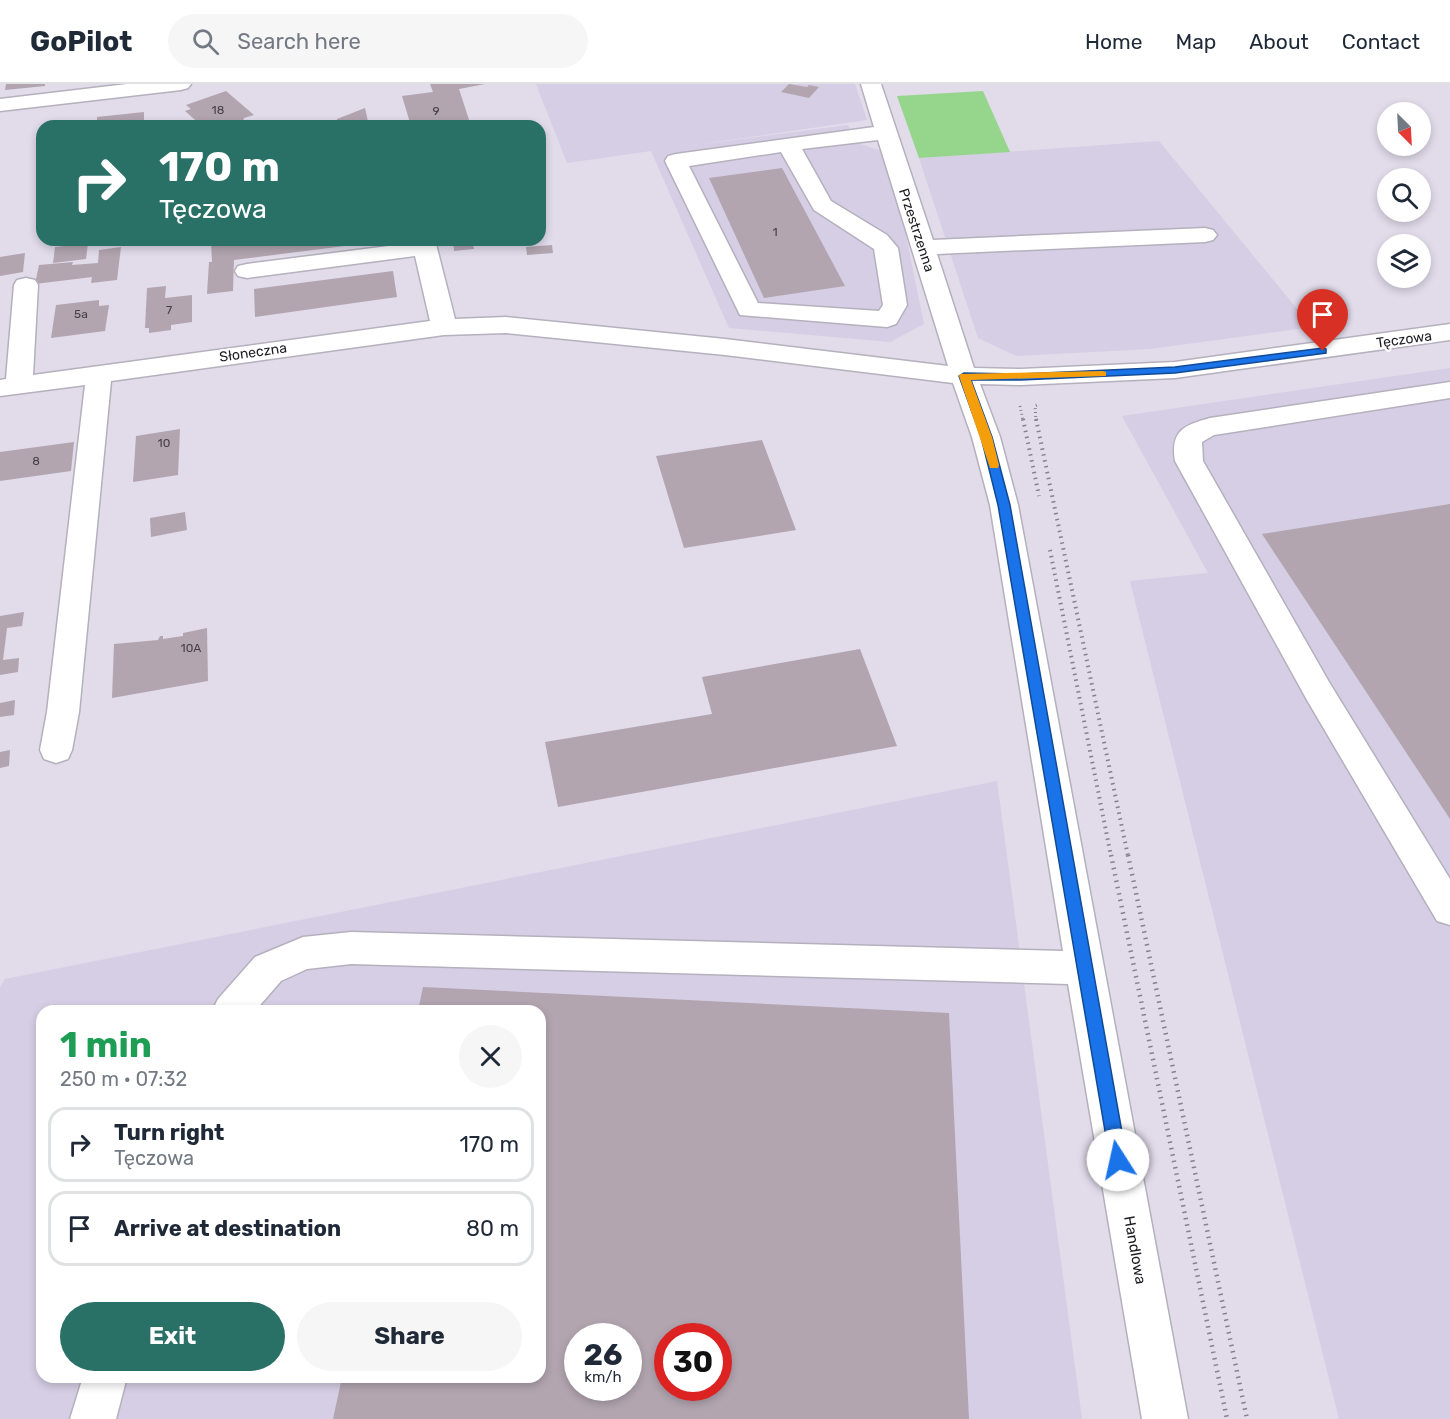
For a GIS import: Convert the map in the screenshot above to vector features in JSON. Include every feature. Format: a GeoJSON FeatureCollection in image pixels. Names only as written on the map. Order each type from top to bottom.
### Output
{"type":"FeatureCollection","features":[{"type":"Feature","properties":{"kind":"street"},"geometry":{"type":"LineString","coordinates":[[0,105],[181,84]]}},
{"type":"Feature","properties":{"kind":"street","name":"Przestrzenna"},"geometry":{"type":"LineString","coordinates":[[871,84],[964,376]]}},
{"type":"Feature","properties":{"kind":"street"},"geometry":{"type":"LineString","coordinates":[[789,145],[822,205],[879,240],[886,248],[895,305],[887,318],[749,310],[676,161],[789,145],[886,133]]}},
{"type":"Feature","properties":{"kind":"street"},"geometry":{"type":"LineString","coordinates":[[923,248],[1205,235]]}},
{"type":"Feature","properties":{"kind":"street"},"geometry":{"type":"LineString","coordinates":[[247,271],[411,246]]}},
{"type":"Feature","properties":{"kind":"street"},"geometry":{"type":"LineString","coordinates":[[424,246],[444,327]]}},
{"type":"Feature","properties":{"kind":"street"},"geometry":{"type":"LineString","coordinates":[[9,386],[26,285]]}},
{"type":"Feature","properties":{"kind":"street","name":"Słoneczna"},"geometry":{"type":"LineString","coordinates":[[9,386],[444,327],[506,325]]}},
{"type":"Feature","properties":{"kind":"street","name":"Tęczowa"},"geometry":{"type":"LineString","coordinates":[[506,325],[725,347],[964,376],[1021,377],[1175,370],[1450,332]]}},
{"type":"Feature","properties":{"kind":"street"},"geometry":{"type":"LineString","coordinates":[[56,750],[66,689],[99,374]]}},
{"type":"Feature","properties":{"kind":"street","name":"Handlowa"},"geometry":{"type":"LineString","coordinates":[[964,376],[986,437],[1004,505],[1165,1419]]}},
{"type":"Feature","properties":{"kind":"street"},"geometry":{"type":"LineString","coordinates":[[1450,390],[1210,427],[1198,430],[1188,438],[1187,450],[1189,461],[1318,691],[1450,910]]}},
{"type":"Feature","properties":{"kind":"street"},"geometry":{"type":"LineString","coordinates":[[236,1005],[268,969],[303,953],[351,948],[1084,968]]}},
{"type":"Feature","properties":{"kind":"street"},"geometry":{"type":"LineString","coordinates":[[93,1419],[103,1383]]}},
{"type":"Feature","properties":{"kind":"path"},"geometry":{"type":"LineString","coordinates":[[1018,397],[1040,498]]}},
{"type":"Feature","properties":{"kind":"path"},"geometry":{"type":"LineString","coordinates":[[1035,411],[1247,1419]]}},
{"type":"Feature","properties":{"kind":"path"},"geometry":{"type":"LineString","coordinates":[[1049,543],[1154,1069],[1227,1419]]}},
{"type":"Feature","properties":{"kind":"shaded area"},"geometry":{"type":"Polygon","coordinates":[[[536,84],[855,84],[867,120],[687,146],[848,125],[857,143],[882,151],[902,216],[924,324],[890,342],[729,328],[651,151],[567,163],[536,84]]]}},
{"type":"Feature","properties":{"kind":"shaded area"},"geometry":{"type":"Polygon","coordinates":[[[1159,141],[1312,327],[1150,349],[1016,356],[978,338],[919,158],[1159,141]]]}},
{"type":"Feature","properties":{"kind":"shaded area"},"geometry":{"type":"Polygon","coordinates":[[[1450,368],[1450,1419],[1339,1419],[1130,581],[1208,573],[1122,416],[1450,368]]]}},
{"type":"Feature","properties":{"kind":"shaded area"},"geometry":{"type":"Polygon","coordinates":[[[997,781],[1082,1419],[0,1419],[0,987],[5,979],[997,781]]]}},
{"type":"Feature","properties":{"kind":"green space"},"geometry":{"type":"Polygon","coordinates":[[[983,91],[1010,152],[919,158],[897,96],[983,91]]]}},
{"type":"Feature","properties":{"kind":"building"},"geometry":{"type":"Polygon","coordinates":[[[6,84],[45,84],[45,86],[5,90],[6,84]]]}},
{"type":"Feature","properties":{"kind":"building"},"geometry":{"type":"Polygon","coordinates":[[[430,84],[485,84],[459,89],[469,120],[409,120],[402,96],[433,92],[430,84]]]}},
{"type":"Feature","properties":{"kind":"building"},"geometry":{"type":"Polygon","coordinates":[[[789,84],[819,87],[809,98],[781,92],[789,84]]]}},
{"type":"Feature","properties":{"kind":"building"},"geometry":{"type":"Polygon","coordinates":[[[226,91],[254,115],[243,120],[195,120],[185,111],[191,109],[186,105],[226,91]]]}},
{"type":"Feature","properties":{"kind":"building"},"geometry":{"type":"Polygon","coordinates":[[[365,108],[368,120],[337,120],[365,108]]]}},
{"type":"Feature","properties":{"kind":"building"},"geometry":{"type":"Polygon","coordinates":[[[144,112],[144,120],[97,120],[97,117],[144,112]]]}},
{"type":"Feature","properties":{"kind":"building"},"geometry":{"type":"Polygon","coordinates":[[[782,168],[845,286],[764,298],[709,178],[782,168]]]}},
{"type":"Feature","properties":{"kind":"building"},"geometry":{"type":"Polygon","coordinates":[[[552,245],[553,253],[527,255],[526,247],[552,245]]]}},
{"type":"Feature","properties":{"kind":"building"},"geometry":{"type":"Polygon","coordinates":[[[88,246],[86,259],[53,263],[55,247],[88,246]]]}},
{"type":"Feature","properties":{"kind":"building"},"geometry":{"type":"Polygon","coordinates":[[[211,246],[345,246],[234,260],[233,291],[207,294],[209,262],[212,262],[211,246]]]}},
{"type":"Feature","properties":{"kind":"building"},"geometry":{"type":"Polygon","coordinates":[[[454,246],[473,246],[474,249],[454,251],[454,246]]]}},
{"type":"Feature","properties":{"kind":"building"},"geometry":{"type":"Polygon","coordinates":[[[121,247],[117,280],[91,283],[92,277],[35,284],[39,265],[73,262],[72,265],[98,263],[99,250],[121,247]]]}},
{"type":"Feature","properties":{"kind":"building"},"geometry":{"type":"Polygon","coordinates":[[[25,253],[23,272],[0,276],[0,257],[25,253]]]}},
{"type":"Feature","properties":{"kind":"building"},"geometry":{"type":"Polygon","coordinates":[[[393,271],[397,297],[255,317],[254,289],[393,271]]]}},
{"type":"Feature","properties":{"kind":"building"},"geometry":{"type":"Polygon","coordinates":[[[166,286],[165,298],[192,295],[192,322],[171,325],[171,330],[149,333],[149,328],[145,328],[147,288],[166,286]]]}},
{"type":"Feature","properties":{"kind":"building"},"geometry":{"type":"Polygon","coordinates":[[[99,300],[99,306],[109,305],[105,331],[51,338],[56,305],[99,300]]]}},
{"type":"Feature","properties":{"kind":"building"},"geometry":{"type":"Polygon","coordinates":[[[180,429],[178,475],[133,482],[136,436],[180,429]]]}},
{"type":"Feature","properties":{"kind":"building"},"geometry":{"type":"Polygon","coordinates":[[[762,440],[796,530],[684,548],[656,456],[762,440]]]}},
{"type":"Feature","properties":{"kind":"building"},"geometry":{"type":"Polygon","coordinates":[[[74,442],[71,471],[0,481],[0,452],[74,442]]]}},
{"type":"Feature","properties":{"kind":"building"},"geometry":{"type":"Polygon","coordinates":[[[1450,504],[1450,819],[1262,534],[1450,504]]]}},
{"type":"Feature","properties":{"kind":"building"},"geometry":{"type":"Polygon","coordinates":[[[185,512],[187,530],[151,537],[150,518],[185,512]]]}},
{"type":"Feature","properties":{"kind":"building"},"geometry":{"type":"Polygon","coordinates":[[[24,612],[22,626],[7,628],[3,660],[19,658],[18,672],[0,675],[0,616],[24,612]]]}},
{"type":"Feature","properties":{"kind":"building"},"geometry":{"type":"Polygon","coordinates":[[[207,628],[208,681],[112,698],[114,644],[158,640],[160,636],[163,636],[163,639],[183,636],[183,633],[207,628]]]}},
{"type":"Feature","properties":{"kind":"building"},"geometry":{"type":"Polygon","coordinates":[[[860,649],[897,746],[558,807],[545,742],[712,714],[702,677],[860,649]]]}},
{"type":"Feature","properties":{"kind":"building"},"geometry":{"type":"Polygon","coordinates":[[[15,700],[14,715],[0,717],[0,703],[15,700]]]}},
{"type":"Feature","properties":{"kind":"building"},"geometry":{"type":"Polygon","coordinates":[[[10,750],[9,766],[0,768],[0,752],[10,750]]]}},
{"type":"Feature","properties":{"kind":"building"},"geometry":{"type":"Polygon","coordinates":[[[423,987],[949,1013],[969,1419],[333,1419],[341,1383],[546,1383],[546,1005],[419,1005],[423,987]]]}},
{"type":"Feature","properties":{"kind":"slow traffic"},"geometry":{"type":"LineString","coordinates":[[994,465],[964,376],[1021,377],[1103,374]]}},
{"type":"Feature","properties":{"kind":"route"},"geometry":{"type":"LineString","coordinates":[[1118,1160],[1004,505],[986,437],[964,376],[1021,377],[1175,370],[1323,351]]}}]}
